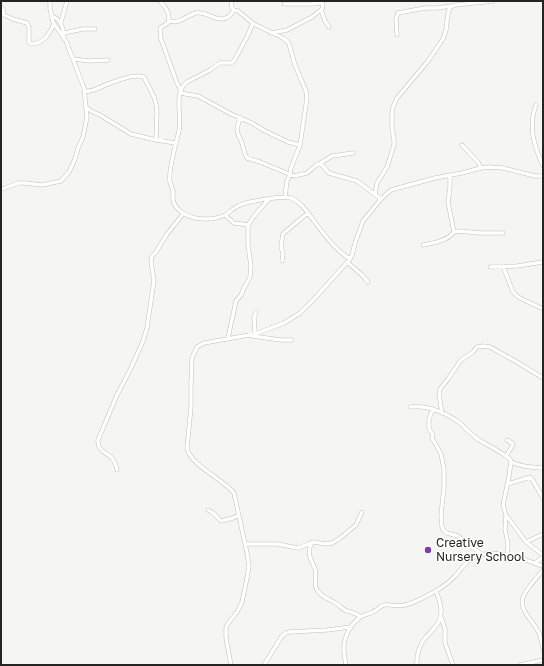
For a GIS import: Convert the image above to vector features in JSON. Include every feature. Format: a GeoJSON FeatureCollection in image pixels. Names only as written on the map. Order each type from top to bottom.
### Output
{"type":"FeatureCollection","features":[{"type":"Feature","properties":{"kind":"street"},"geometry":{"type":"LineString","coordinates":[[50,1],[54,24],[66,40]]}},
{"type":"Feature","properties":{"kind":"street"},"geometry":{"type":"LineString","coordinates":[[2,190],[19,183],[46,185],[61,181],[69,172],[83,137],[87,117],[84,91],[61,22],[67,1]]}},
{"type":"Feature","properties":{"kind":"street"},"geometry":{"type":"LineString","coordinates":[[160,1],[168,12],[169,21],[166,25],[160,28],[161,39],[181,92]]}},
{"type":"Feature","properties":{"kind":"street"},"geometry":{"type":"LineString","coordinates":[[231,1],[232,8],[234,10],[238,11],[253,23],[284,38],[287,41],[295,65],[306,90],[307,102],[300,145],[286,184],[285,197]]}},
{"type":"Feature","properties":{"kind":"street"},"geometry":{"type":"LineString","coordinates":[[397,35],[396,17],[398,14],[425,8],[451,6],[466,2],[493,1]]}},
{"type":"Feature","properties":{"kind":"street"},"geometry":{"type":"LineString","coordinates":[[284,4],[312,4],[322,2],[323,7],[321,10],[329,27]]}},
{"type":"Feature","properties":{"kind":"street"},"geometry":{"type":"LineString","coordinates":[[375,194],[377,183],[387,167],[394,145],[393,107],[397,98],[428,61],[443,39],[446,30],[448,10],[451,6]]}},
{"type":"Feature","properties":{"kind":"street"},"geometry":{"type":"LineString","coordinates":[[1,7],[3,9],[2,15],[27,23],[29,27],[29,42],[31,44],[38,44],[44,40],[54,24]]}},
{"type":"Feature","properties":{"kind":"street"},"geometry":{"type":"LineString","coordinates":[[169,21],[178,22],[198,13],[220,19],[229,16],[234,10]]}},
{"type":"Feature","properties":{"kind":"street"},"geometry":{"type":"LineString","coordinates":[[271,33],[293,27],[312,17],[321,10]]}},
{"type":"Feature","properties":{"kind":"street"},"geometry":{"type":"LineString","coordinates":[[52,16],[61,22]]}},
{"type":"Feature","properties":{"kind":"street"},"geometry":{"type":"LineString","coordinates":[[253,23],[234,61],[231,63],[220,63],[184,84],[181,92],[179,129],[170,180],[173,190],[174,203],[183,214],[209,219],[225,215],[236,207],[247,202],[285,197],[290,198],[296,201],[308,213],[335,246],[368,282]]}},
{"type":"Feature","properties":{"kind":"street"},"geometry":{"type":"LineString","coordinates":[[64,32],[95,29]]}},
{"type":"Feature","properties":{"kind":"street"},"geometry":{"type":"LineString","coordinates":[[73,59],[90,61],[108,60]]}},
{"type":"Feature","properties":{"kind":"street"},"geometry":{"type":"LineString","coordinates":[[84,91],[90,92],[135,76],[140,75],[144,77],[156,104],[156,140]]}},
{"type":"Feature","properties":{"kind":"street"},"geometry":{"type":"LineString","coordinates":[[181,92],[198,96],[231,114],[252,123],[270,134],[288,142],[300,145]]}},
{"type":"Feature","properties":{"kind":"street"},"geometry":{"type":"LineString","coordinates":[[536,105],[534,110],[532,135],[533,142],[543,166]]}},
{"type":"Feature","properties":{"kind":"street"},"geometry":{"type":"LineString","coordinates":[[86,107],[131,134],[176,144]]}},
{"type":"Feature","properties":{"kind":"street"},"geometry":{"type":"LineString","coordinates":[[240,117],[237,131],[246,157],[290,175],[294,176],[305,174],[332,156],[353,153]]}},
{"type":"Feature","properties":{"kind":"street"},"geometry":{"type":"LineString","coordinates":[[462,145],[478,162],[481,168]]}},
{"type":"Feature","properties":{"kind":"street"},"geometry":{"type":"LineString","coordinates":[[319,164],[329,173],[357,181],[381,199]]}},
{"type":"Feature","properties":{"kind":"street"},"geometry":{"type":"LineString","coordinates":[[231,665],[226,632],[227,625],[237,612],[242,602],[249,565],[234,493],[189,454],[192,358],[195,350],[200,344],[255,334],[284,324],[300,313],[324,289],[352,255],[363,221],[381,199],[391,190],[435,178],[490,167],[503,168],[535,176],[543,176]]}},
{"type":"Feature","properties":{"kind":"street"},"geometry":{"type":"LineString","coordinates":[[450,175],[448,202],[454,232]]}},
{"type":"Feature","properties":{"kind":"street"},"geometry":{"type":"LineString","coordinates":[[228,338],[236,301],[250,277],[251,266],[248,245],[249,225],[254,216],[270,199]]}},
{"type":"Feature","properties":{"kind":"street"},"geometry":{"type":"LineString","coordinates":[[282,261],[283,254],[281,246],[283,234],[308,213]]}},
{"type":"Feature","properties":{"kind":"street"},"geometry":{"type":"LineString","coordinates":[[117,470],[115,462],[112,458],[99,447],[98,440],[116,395],[143,341],[147,328],[154,280],[151,262],[152,256],[183,214]]}},
{"type":"Feature","properties":{"kind":"street"},"geometry":{"type":"LineString","coordinates":[[225,215],[234,223],[249,225]]}},
{"type":"Feature","properties":{"kind":"street"},"geometry":{"type":"LineString","coordinates":[[423,245],[433,243],[459,231],[503,233]]}},
{"type":"Feature","properties":{"kind":"street"},"geometry":{"type":"LineString","coordinates":[[490,267],[517,266],[543,262]]}},
{"type":"Feature","properties":{"kind":"street"},"geometry":{"type":"LineString","coordinates":[[503,266],[513,292],[518,297],[543,309]]}},
{"type":"Feature","properties":{"kind":"street"},"geometry":{"type":"LineString","coordinates":[[255,334],[254,316],[256,312]]}},
{"type":"Feature","properties":{"kind":"street"},"geometry":{"type":"LineString","coordinates":[[269,329],[275,338]]}},
{"type":"Feature","properties":{"kind":"street"},"geometry":{"type":"LineString","coordinates":[[249,335],[292,340]]}},
{"type":"Feature","properties":{"kind":"street"},"geometry":{"type":"LineString","coordinates":[[442,412],[439,393],[440,388],[448,380],[461,360],[473,352],[477,347],[490,347],[543,378]]}},
{"type":"Feature","properties":{"kind":"street"},"geometry":{"type":"LineString","coordinates":[[410,407],[424,406],[442,412],[459,423],[478,439],[506,456],[511,462],[520,466],[543,468]]}},
{"type":"Feature","properties":{"kind":"street"},"geometry":{"type":"LineString","coordinates":[[433,408],[429,419],[429,429],[441,454],[444,474],[444,496],[441,515],[442,527],[444,532],[458,536],[483,555]]}},
{"type":"Feature","properties":{"kind":"street"},"geometry":{"type":"LineString","coordinates":[[506,456],[513,445],[507,440]]}},
{"type":"Feature","properties":{"kind":"street"},"geometry":{"type":"LineString","coordinates":[[511,462],[503,505],[506,515],[526,542],[543,556],[535,563]]}},
{"type":"Feature","properties":{"kind":"street"},"geometry":{"type":"LineString","coordinates":[[508,484],[530,477],[543,498]]}},
{"type":"Feature","properties":{"kind":"street"},"geometry":{"type":"LineString","coordinates":[[208,510],[216,514],[220,521],[239,515]]}},
{"type":"Feature","properties":{"kind":"street"},"geometry":{"type":"LineString","coordinates":[[245,544],[277,544],[298,548],[312,542],[326,544],[334,542],[356,525],[362,512]]}},
{"type":"Feature","properties":{"kind":"street"},"geometry":{"type":"LineString","coordinates":[[506,515],[505,529],[508,544],[507,555]]}},
{"type":"Feature","properties":{"kind":"street"},"geometry":{"type":"LineString","coordinates":[[526,542],[543,534]]}},
{"type":"Feature","properties":{"kind":"street"},"geometry":{"type":"LineString","coordinates":[[312,542],[309,549],[309,555],[316,574],[316,590],[324,598],[335,602],[346,611],[353,612],[361,617]]}},
{"type":"Feature","properties":{"kind":"street"},"geometry":{"type":"LineString","coordinates":[[346,665],[344,644],[347,634],[352,626],[361,617],[384,605],[401,606],[436,591],[449,582],[468,561],[483,555],[507,555],[523,558],[543,566]]}},
{"type":"Feature","properties":{"kind":"street"},"geometry":{"type":"LineString","coordinates":[[543,570],[541,576],[529,586],[522,600],[526,615],[538,631],[543,649]]}},
{"type":"Feature","properties":{"kind":"street"},"geometry":{"type":"LineString","coordinates":[[436,591],[445,629],[445,644],[453,665]]}},
{"type":"Feature","properties":{"kind":"street"},"geometry":{"type":"LineString","coordinates":[[417,665],[417,655],[424,640],[436,626],[441,617]]}},
{"type":"Feature","properties":{"kind":"street"},"geometry":{"type":"LineString","coordinates":[[264,665],[282,636],[286,633],[352,626]]}},
{"type":"Feature","properties":{"kind":"street"},"geometry":{"type":"LineString","coordinates":[[520,665],[543,660]]}},
{"type":"Feature","properties":{"kind":"place","name":"Creative Nursery School"},"geometry":{"type":"Point","coordinates":[428,550]}}]}
